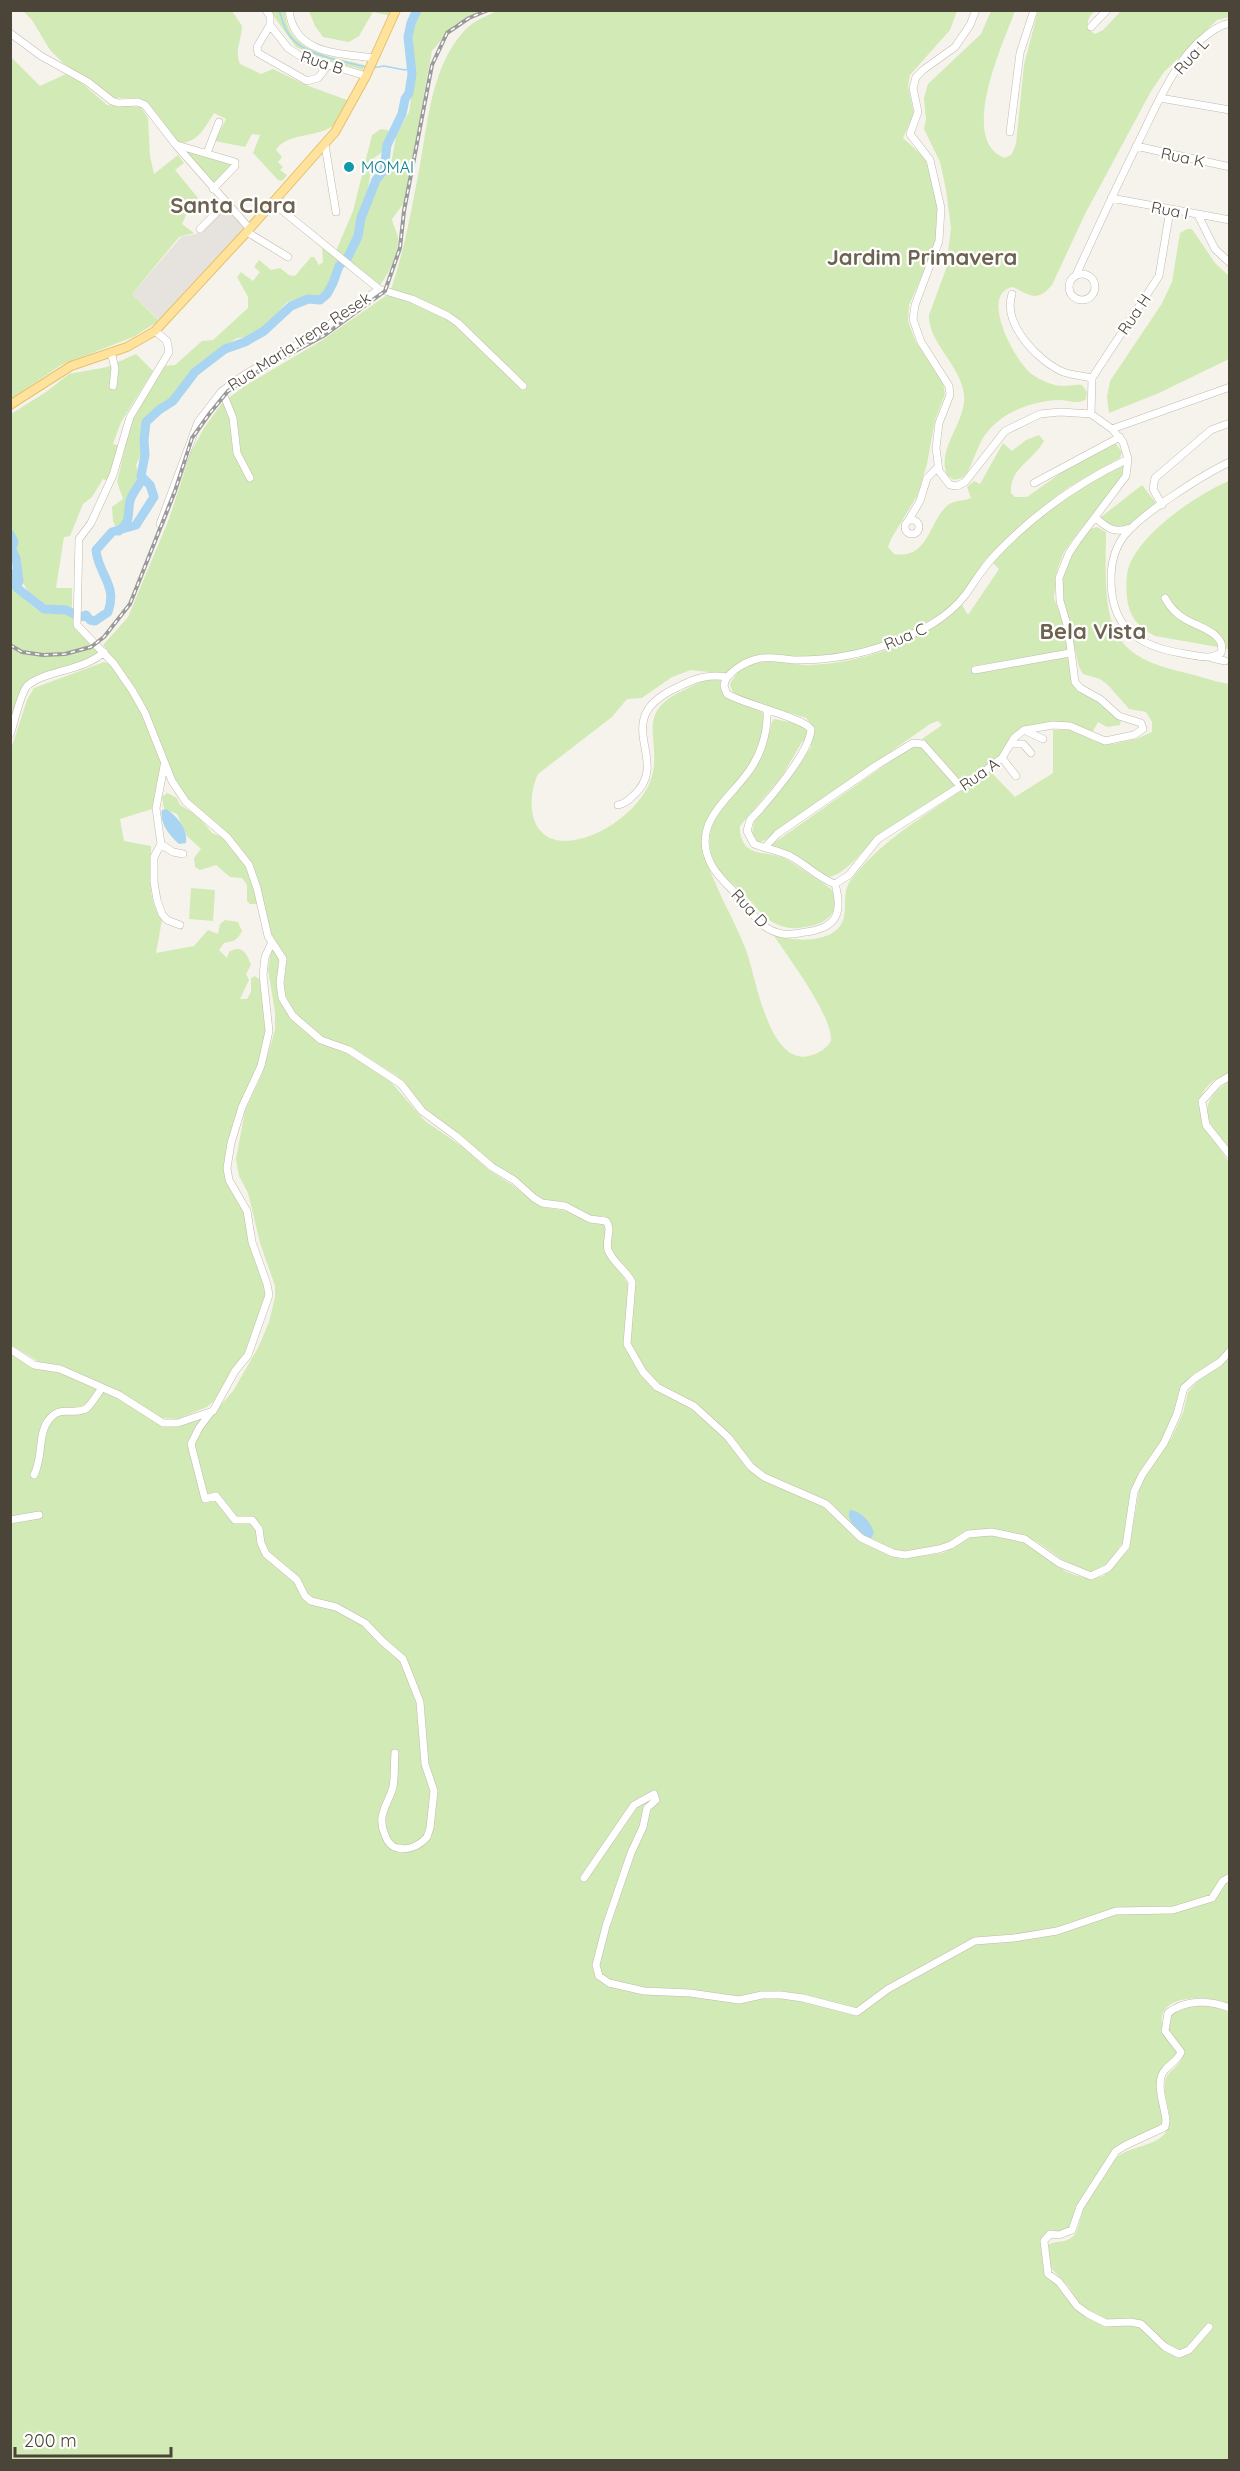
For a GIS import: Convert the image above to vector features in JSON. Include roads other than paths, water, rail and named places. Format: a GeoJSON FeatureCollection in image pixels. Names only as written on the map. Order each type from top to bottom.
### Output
{"type":"FeatureCollection","features":[{"type":"Feature","properties":{"kind":"main road"},"geometry":{"type":"LineString","coordinates":[[10,405],[71,366],[139,342],[155,331],[249,231],[343,121],[396,10]]}},
{"type":"Feature","properties":{"kind":"street","name":"Rua B"},"geometry":{"type":"LineString","coordinates":[[266,10],[270,16],[270,25],[292,52],[306,59],[367,74]]}},
{"type":"Feature","properties":{"kind":"street"},"geometry":{"type":"LineString","coordinates":[[289,10],[295,32],[307,43],[332,52],[374,59]]}},
{"type":"Feature","properties":{"kind":"street"},"geometry":{"type":"LineString","coordinates":[[976,10],[970,25],[955,47],[922,70],[913,84],[918,112],[910,134],[930,159],[941,208],[939,241],[915,304],[913,319],[918,335],[946,378],[950,390],[949,399],[938,427],[936,442],[938,467],[946,482],[957,486],[973,476],[1000,437],[1024,420],[1051,413],[1091,414],[1120,437],[1128,459],[1128,470],[1123,483],[1069,553],[1059,578],[1059,601],[1068,628],[1070,653],[1077,685],[1100,699],[1119,716],[1141,723],[1143,729],[1138,734],[1105,741],[1070,726],[1053,725],[1024,730]]}},
{"type":"Feature","properties":{"kind":"street"},"geometry":{"type":"LineString","coordinates":[[1010,132],[1020,53],[1034,10]]}},
{"type":"Feature","properties":{"kind":"street"},"geometry":{"type":"LineString","coordinates":[[1091,27],[1107,10]]}},
{"type":"Feature","properties":{"kind":"street","name":"Rua L"},"geometry":{"type":"LineString","coordinates":[[1076,275],[1160,98],[1188,55],[1219,27],[1230,23]]}},
{"type":"Feature","properties":{"kind":"street"},"geometry":{"type":"LineString","coordinates":[[270,25],[257,47],[258,53],[266,59],[307,81],[318,78],[328,65]]}},
{"type":"Feature","properties":{"kind":"street"},"geometry":{"type":"LineString","coordinates":[[10,33],[41,56],[88,82],[112,101],[141,103],[249,231],[288,257]]}},
{"type":"Feature","properties":{"kind":"street"},"geometry":{"type":"LineString","coordinates":[[1160,98],[1230,110]]}},
{"type":"Feature","properties":{"kind":"street"},"geometry":{"type":"LineString","coordinates":[[207,153],[219,122]]}},
{"type":"Feature","properties":{"kind":"street"},"geometry":{"type":"LineString","coordinates":[[325,144],[336,212]]}},
{"type":"Feature","properties":{"kind":"street"},"geometry":{"type":"LineString","coordinates":[[176,145],[232,160],[236,164],[213,189]]}},
{"type":"Feature","properties":{"kind":"street","name":"Rua K"},"geometry":{"type":"LineString","coordinates":[[1136,146],[1230,167]]}},
{"type":"Feature","properties":{"kind":"street","name":"Rua I"},"geometry":{"type":"LineString","coordinates":[[1111,198],[1230,220]]}},
{"type":"Feature","properties":{"kind":"street"},"geometry":{"type":"LineString","coordinates":[[200,229],[226,203]]}},
{"type":"Feature","properties":{"kind":"street"},"geometry":{"type":"LineString","coordinates":[[273,203],[380,289],[412,299],[448,316],[522,386]]}},
{"type":"Feature","properties":{"kind":"street","name":"Rua H"},"geometry":{"type":"LineString","coordinates":[[1092,378],[1159,276],[1170,210]]}},
{"type":"Feature","properties":{"kind":"street"},"geometry":{"type":"LineString","coordinates":[[1198,215],[1215,249],[1230,263]]}},
{"type":"Feature","properties":{"kind":"street","name":"Rua Maria Irene Resek"},"geometry":{"type":"LineString","coordinates":[[160,524],[198,422],[222,391],[244,375],[313,336],[380,289]]}},
{"type":"Feature","properties":{"kind":"street"},"geometry":{"type":"LineString","coordinates":[[1012,294],[1009,302],[1011,317],[1029,344],[1054,367],[1092,378],[1091,414]]}},
{"type":"Feature","properties":{"kind":"street"},"geometry":{"type":"LineString","coordinates":[[155,331],[167,341],[170,352],[130,417],[113,476],[91,522],[81,535],[76,594],[76,621],[79,628],[104,652],[140,703],[172,781],[186,802],[227,837],[249,865],[257,888],[265,928],[283,959],[280,983],[284,1004],[308,1031],[325,1043],[349,1050],[401,1084],[422,1112],[542,1203],[565,1206],[586,1218],[601,1219],[609,1224],[607,1246],[609,1252],[632,1282],[627,1344],[648,1378],[657,1387],[694,1406],[728,1437],[757,1472],[826,1504],[861,1538],[893,1553],[905,1554],[939,1549],[951,1545],[968,1534],[992,1532],[1024,1539],[1059,1563],[1091,1576],[1102,1572],[1116,1561],[1126,1546],[1134,1492],[1164,1443],[1177,1414],[1184,1388],[1195,1377],[1220,1362],[1230,1351]]}},
{"type":"Feature","properties":{"kind":"street"},"geometry":{"type":"LineString","coordinates":[[111,352],[115,368],[113,386]]}},
{"type":"Feature","properties":{"kind":"street"},"geometry":{"type":"LineString","coordinates":[[1112,429],[1230,387]]}},
{"type":"Feature","properties":{"kind":"street"},"geometry":{"type":"LineString","coordinates":[[222,391],[233,418],[237,453],[250,478]]}},
{"type":"Feature","properties":{"kind":"street"},"geometry":{"type":"LineString","coordinates":[[1162,505],[1153,489],[1155,478],[1211,430],[1230,423]]}},
{"type":"Feature","properties":{"kind":"street"},"geometry":{"type":"LineString","coordinates":[[1034,483],[1120,437]]}},
{"type":"Feature","properties":{"kind":"street","name":"Rua C"},"geometry":{"type":"LineString","coordinates":[[727,677],[758,658],[796,660],[842,657],[892,643],[930,625],[949,613],[959,603],[992,558],[1041,511],[1070,490],[1128,459]]}},
{"type":"Feature","properties":{"kind":"street"},"geometry":{"type":"LineString","coordinates":[[1225,661],[1175,652],[1133,635],[1119,620],[1112,592],[1113,565],[1121,541],[1131,529],[1162,505],[1230,462]]}},
{"type":"Feature","properties":{"kind":"street"},"geometry":{"type":"LineString","coordinates":[[908,521],[921,501],[927,478],[938,467]]}},
{"type":"Feature","properties":{"kind":"street"},"geometry":{"type":"LineString","coordinates":[[1096,518],[1105,527],[1116,531],[1126,530],[1139,522]]}},
{"type":"Feature","properties":{"kind":"street"},"geometry":{"type":"LineString","coordinates":[[1165,598],[1174,611],[1183,618],[1219,638],[1222,645],[1221,653],[1210,658]]}},
{"type":"Feature","properties":{"kind":"street"},"geometry":{"type":"LineString","coordinates":[[10,735],[27,687],[87,663],[104,652]]}},
{"type":"Feature","properties":{"kind":"street"},"geometry":{"type":"LineString","coordinates":[[975,670],[1070,653]]}},
{"type":"Feature","properties":{"kind":"street"},"geometry":{"type":"LineString","coordinates":[[618,805],[639,791],[646,778],[648,763],[644,729],[647,711],[665,693],[691,681],[703,676],[727,677],[724,686],[727,694],[767,711],[805,723],[811,729],[807,743],[789,773],[748,825],[750,840],[760,846],[766,846],[790,856],[816,876],[835,884]]}},
{"type":"Feature","properties":{"kind":"street","name":"Rua D"},"geometry":{"type":"LineString","coordinates":[[767,711],[766,732],[759,754],[746,775],[718,807],[709,824],[706,841],[708,857],[717,874],[742,900],[763,927],[773,932],[793,934],[816,931],[829,925],[838,911],[835,884]]}},
{"type":"Feature","properties":{"kind":"street"},"geometry":{"type":"LineString","coordinates":[[1024,730],[1042,739]]}},
{"type":"Feature","properties":{"kind":"street","name":"Rua A"},"geometry":{"type":"LineString","coordinates":[[835,884],[849,875],[878,839],[961,787],[1002,758],[1017,734],[1024,730]]}},
{"type":"Feature","properties":{"kind":"street"},"geometry":{"type":"LineString","coordinates":[[766,846],[777,834],[913,743],[923,744],[961,787]]}},
{"type":"Feature","properties":{"kind":"street"},"geometry":{"type":"LineString","coordinates":[[1011,744],[1023,744],[1030,753]]}},
{"type":"Feature","properties":{"kind":"street"},"geometry":{"type":"LineString","coordinates":[[1002,758],[1016,776]]}},
{"type":"Feature","properties":{"kind":"street"},"geometry":{"type":"LineString","coordinates":[[164,760],[156,808],[161,844],[154,857],[156,900],[167,920],[180,925]]}},
{"type":"Feature","properties":{"kind":"street"},"geometry":{"type":"LineString","coordinates":[[161,844],[173,852],[183,854]]}},
{"type":"Feature","properties":{"kind":"street"},"geometry":{"type":"LineString","coordinates":[[272,942],[265,957],[263,975],[269,1031],[261,1066],[242,1107],[231,1143],[227,1168],[229,1179],[247,1211],[252,1242],[269,1295],[248,1355],[230,1380],[213,1411],[199,1428],[191,1444],[205,1499],[216,1496],[236,1520],[249,1520],[256,1523],[266,1554],[297,1580],[305,1596],[345,1611],[365,1623],[382,1641],[400,1655],[405,1663],[420,1702],[425,1764],[434,1791],[429,1832],[422,1842],[406,1848],[395,1848],[388,1842],[381,1825],[381,1815],[393,1786],[394,1754]]}},
{"type":"Feature","properties":{"kind":"street"},"geometry":{"type":"LineString","coordinates":[[1230,1076],[1212,1088],[1202,1101],[1206,1125],[1230,1155]]}},
{"type":"Feature","properties":{"kind":"street"},"geometry":{"type":"LineString","coordinates":[[10,1350],[34,1365],[60,1369],[128,1399],[154,1419],[167,1424],[178,1424],[213,1411]]}},
{"type":"Feature","properties":{"kind":"street"},"geometry":{"type":"LineString","coordinates":[[34,1476],[39,1464],[43,1428],[51,1417],[62,1410],[86,1409],[101,1389]]}},
{"type":"Feature","properties":{"kind":"street"},"geometry":{"type":"LineString","coordinates":[[10,1520],[39,1515]]}},
{"type":"Feature","properties":{"kind":"street"},"geometry":{"type":"LineString","coordinates":[[584,1878],[634,1805],[654,1794],[656,1800],[647,1808],[643,1827],[631,1853],[597,1958],[597,1971],[603,1980],[644,1991],[690,1993],[739,2001],[762,1995],[781,1995],[803,1998],[857,2012],[888,1989],[975,1941],[1014,1938],[1064,1929],[1116,1911],[1173,1910],[1212,1898],[1223,1881],[1230,1877]]}},
{"type":"Feature","properties":{"kind":"street"},"geometry":{"type":"LineString","coordinates":[[1209,2327],[1193,2346],[1179,2354],[1165,2347],[1141,2324],[1102,2323],[1077,2306],[1066,2289],[1048,2274],[1044,2241],[1050,2234],[1059,2235],[1072,2230],[1080,2207],[1116,2151],[1165,2127],[1162,2074],[1179,2057],[1180,2052],[1165,2031],[1168,2013],[1174,2008],[1193,2002],[1213,2002],[1230,2008]]}},
{"type":"Feature","properties":{"kind":"water"},"geometry":{"type":"Polygon","coordinates":[[[166,809],[181,823],[186,843],[179,844],[166,829],[162,820],[162,810],[166,809]]]}},
{"type":"Feature","properties":{"kind":"water"},"geometry":{"type":"Polygon","coordinates":[[[850,1510],[858,1512],[868,1521],[874,1533],[871,1538],[867,1538],[851,1522],[850,1510]]]}},
{"type":"Feature","properties":{"kind":"waterway"},"geometry":{"type":"LineString","coordinates":[[279,10],[283,24],[296,43],[325,57],[367,67]]}},
{"type":"Feature","properties":{"kind":"waterway"},"geometry":{"type":"LineString","coordinates":[[10,573],[17,588],[44,609],[66,610],[80,617],[86,615],[90,620],[95,621],[108,612],[111,594],[96,550],[112,532],[136,525],[154,497],[150,485],[141,476],[145,455],[146,422],[173,401],[195,372],[225,349],[245,342],[264,331],[291,306],[308,299],[320,300],[327,294],[339,266],[348,257],[358,236],[361,218],[376,180],[384,170],[387,145],[409,93],[412,74],[408,37],[417,10]]}},
{"type":"Feature","properties":{"kind":"waterway"},"geometry":{"type":"LineString","coordinates":[[372,68],[384,66],[405,70],[411,68]]}},
{"type":"Feature","properties":{"kind":"waterway"},"geometry":{"type":"LineString","coordinates":[[119,531],[127,521],[131,498],[142,479]]}},
{"type":"Feature","properties":{"kind":"waterway"},"geometry":{"type":"LineString","coordinates":[[10,534],[14,542],[10,554]]}},
{"type":"Feature","properties":{"kind":"waterway"},"geometry":{"type":"LineString","coordinates":[[12,550],[16,558],[19,582]]}},
{"type":"Feature","properties":{"kind":"railway"},"geometry":{"type":"LineString","coordinates":[[10,645],[22,652],[43,655],[65,654],[91,647],[104,637],[130,604],[175,491],[192,438],[210,413],[228,391],[262,369],[325,335],[385,291],[400,248],[404,211],[432,65],[447,33],[469,18],[488,10]]}},
{"type":"Feature","properties":{"kind":"place","name":"MOMAI"},"geometry":{"type":"Point","coordinates":[349,167]}},
{"type":"Feature","properties":{"kind":"district","name":"Santa Clara"},"geometry":{"type":"Point","coordinates":[233,205]}},
{"type":"Feature","properties":{"kind":"district","name":"Jardim Primavera"},"geometry":{"type":"Point","coordinates":[922,257]}},
{"type":"Feature","properties":{"kind":"district","name":"Bela Vista"},"geometry":{"type":"Point","coordinates":[1093,631]}}]}
